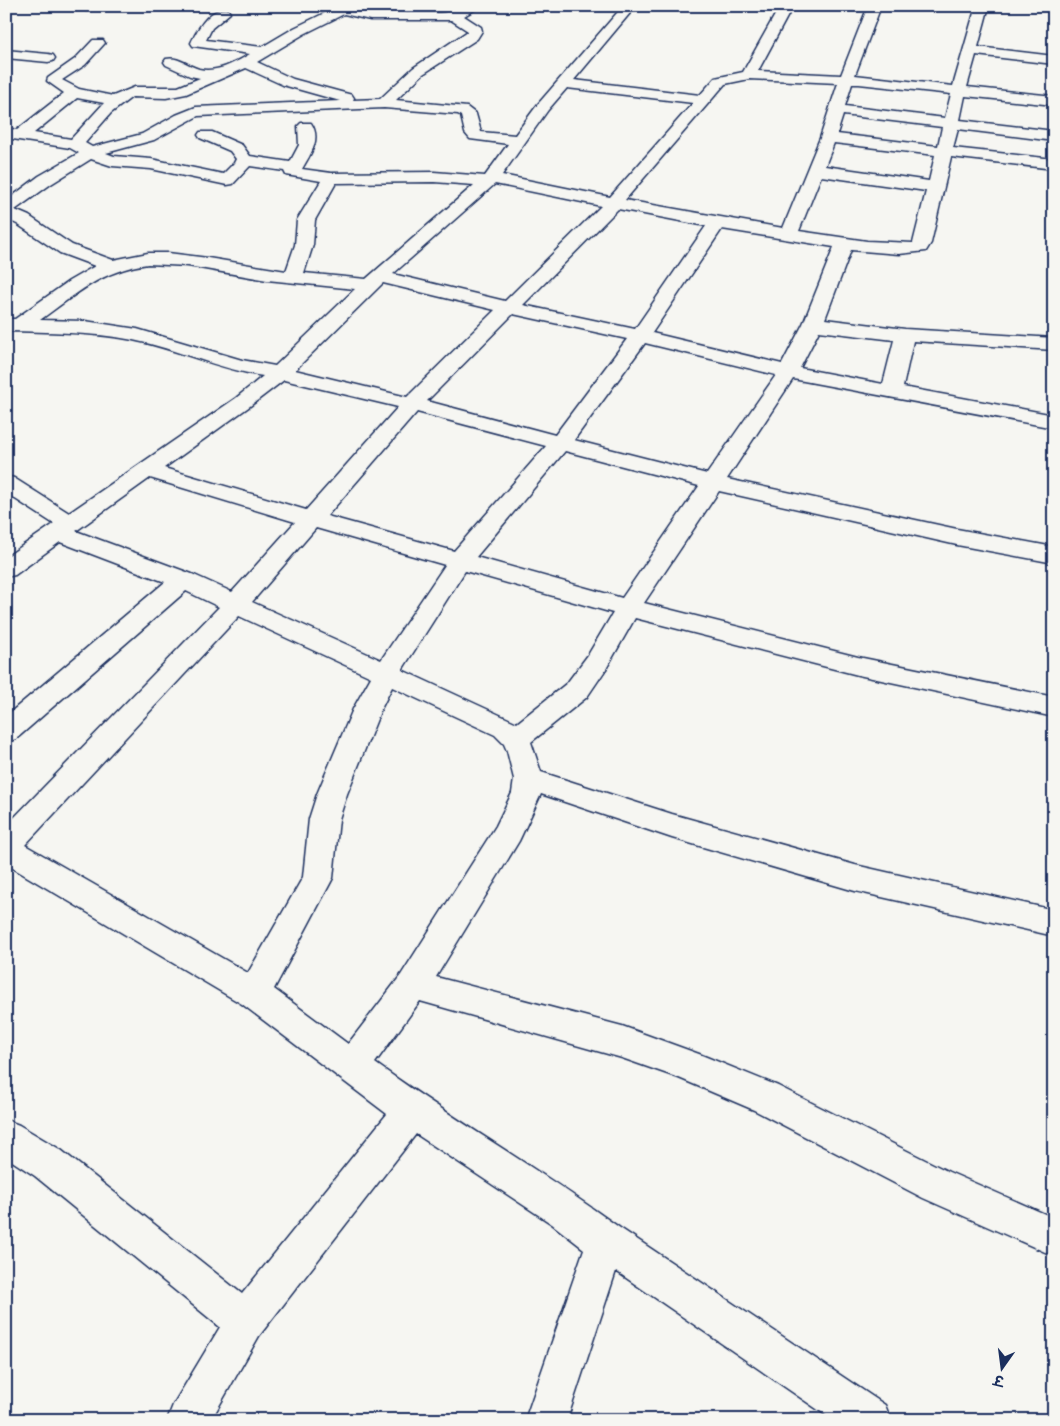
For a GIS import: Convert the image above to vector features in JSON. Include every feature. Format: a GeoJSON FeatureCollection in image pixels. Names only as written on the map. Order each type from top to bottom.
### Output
{"type":"FeatureCollection","features":[{"type":"Feature","properties":{"kind":"street"},"geometry":{"type":"LineString","coordinates":[[75,144],[114,101],[127,94],[136,92],[159,94],[185,91],[196,87],[215,75],[247,63],[299,31],[348,8],[370,16],[453,16],[475,6]]}},
{"type":"Feature","properties":{"kind":"street"},"geometry":{"type":"LineString","coordinates":[[6,569],[243,402],[280,373],[375,281],[490,179],[518,140],[563,84],[618,23],[630,6]]}},
{"type":"Feature","properties":{"kind":"street"},"geometry":{"type":"LineString","coordinates":[[749,75],[787,6]]}},
{"type":"Feature","properties":{"kind":"street"},"geometry":{"type":"LineString","coordinates":[[789,234],[828,138],[846,80],[875,6]]}},
{"type":"Feature","properties":{"kind":"street"},"geometry":{"type":"LineString","coordinates":[[306,126],[309,136],[307,146],[292,172],[331,178],[434,177],[490,179],[718,223],[845,243],[909,249],[920,247],[959,91],[983,6]]}},
{"type":"Feature","properties":{"kind":"street"},"geometry":{"type":"LineString","coordinates":[[223,13],[206,26],[198,43],[266,52]]}},
{"type":"Feature","properties":{"kind":"street"},"geometry":{"type":"LineString","coordinates":[[376,103],[418,71],[472,36],[475,31],[474,26],[453,16]]}},
{"type":"Feature","properties":{"kind":"street"},"geometry":{"type":"LineString","coordinates":[[98,43],[80,62],[54,79],[74,93],[114,101]]}},
{"type":"Feature","properties":{"kind":"street"},"geometry":{"type":"LineString","coordinates":[[971,50],[1054,60]]}},
{"type":"Feature","properties":{"kind":"street"},"geometry":{"type":"LineString","coordinates":[[6,54],[48,58]]}},
{"type":"Feature","properties":{"kind":"street"},"geometry":{"type":"LineString","coordinates":[[171,62],[197,73],[215,75]]}},
{"type":"Feature","properties":{"kind":"street"},"geometry":{"type":"LineString","coordinates":[[247,63],[288,82],[376,103]]}},
{"type":"Feature","properties":{"kind":"street"},"geometry":{"type":"LineString","coordinates":[[870,1420],[606,1242],[565,1211],[412,1110],[254,994],[6,848],[235,605],[312,520],[412,404],[507,307],[614,204],[720,81],[749,75],[846,80],[1054,101]]}},
{"type":"Feature","properties":{"kind":"street"},"geometry":{"type":"LineString","coordinates":[[563,84],[703,100]]}},
{"type":"Feature","properties":{"kind":"street"},"geometry":{"type":"LineString","coordinates":[[14,134],[74,93]]}},
{"type":"Feature","properties":{"kind":"street"},"geometry":{"type":"LineString","coordinates":[[110,266],[66,249],[6,211],[45,180],[90,153],[148,137],[181,118],[196,112],[376,103],[462,110],[468,114],[473,133],[476,136],[518,140]]}},
{"type":"Feature","properties":{"kind":"street"},"geometry":{"type":"LineString","coordinates":[[837,110],[1054,136]]}},
{"type":"Feature","properties":{"kind":"street"},"geometry":{"type":"LineString","coordinates":[[14,134],[75,144],[90,153],[112,161],[151,164],[224,180],[237,170],[244,160]]}},
{"type":"Feature","properties":{"kind":"street"},"geometry":{"type":"LineString","coordinates":[[206,135],[236,148],[244,160],[294,168]]}},
{"type":"Feature","properties":{"kind":"street"},"geometry":{"type":"LineString","coordinates":[[828,138],[1054,164]]}},
{"type":"Feature","properties":{"kind":"street"},"geometry":{"type":"LineString","coordinates":[[814,170],[934,187]]}},
{"type":"Feature","properties":{"kind":"street"},"geometry":{"type":"LineString","coordinates":[[293,277],[304,245],[306,220],[331,178]]}},
{"type":"Feature","properties":{"kind":"street"},"geometry":{"type":"LineString","coordinates":[[254,994],[318,878],[324,819],[332,794],[367,709],[386,674],[460,560],[559,444],[640,336],[718,223]]}},
{"type":"Feature","properties":{"kind":"street"},"geometry":{"type":"LineString","coordinates":[[516,739],[577,690],[597,662],[629,607],[788,372],[813,324],[845,243]]}},
{"type":"Feature","properties":{"kind":"street"},"geometry":{"type":"LineString","coordinates":[[13,325],[110,266],[144,259],[159,259],[293,277],[375,281],[640,336],[788,372],[1054,422]]}},
{"type":"Feature","properties":{"kind":"street"},"geometry":{"type":"LineString","coordinates":[[813,324],[905,335],[1054,344]]}},
{"type":"Feature","properties":{"kind":"street"},"geometry":{"type":"LineString","coordinates":[[13,325],[85,327],[121,332],[239,366],[280,373],[412,404],[714,483],[957,537],[1054,556]]}},
{"type":"Feature","properties":{"kind":"street"},"geometry":{"type":"LineString","coordinates":[[892,392],[905,335]]}},
{"type":"Feature","properties":{"kind":"street"},"geometry":{"type":"LineString","coordinates":[[146,470],[312,520],[629,607],[858,666],[1054,707]]}},
{"type":"Feature","properties":{"kind":"street"},"geometry":{"type":"LineString","coordinates":[[7,485],[64,529],[183,580],[505,728],[516,739],[528,779],[527,793],[508,833],[412,985],[352,1066]]}},
{"type":"Feature","properties":{"kind":"street"},"geometry":{"type":"LineString","coordinates":[[6,732],[183,580]]}},
{"type":"Feature","properties":{"kind":"street"},"geometry":{"type":"LineString","coordinates":[[528,779],[672,826],[855,878],[1054,923]]}},
{"type":"Feature","properties":{"kind":"street"},"geometry":{"type":"LineString","coordinates":[[412,985],[622,1042],[687,1065],[766,1098],[936,1185],[1054,1237]]}},
{"type":"Feature","properties":{"kind":"street"},"geometry":{"type":"LineString","coordinates":[[188,1420],[245,1322],[412,1110]]}},
{"type":"Feature","properties":{"kind":"street"},"geometry":{"type":"LineString","coordinates":[[6,1137],[48,1163],[245,1322]]}},
{"type":"Feature","properties":{"kind":"street"},"geometry":{"type":"LineString","coordinates":[[546,1420],[606,1242]]}}]}
